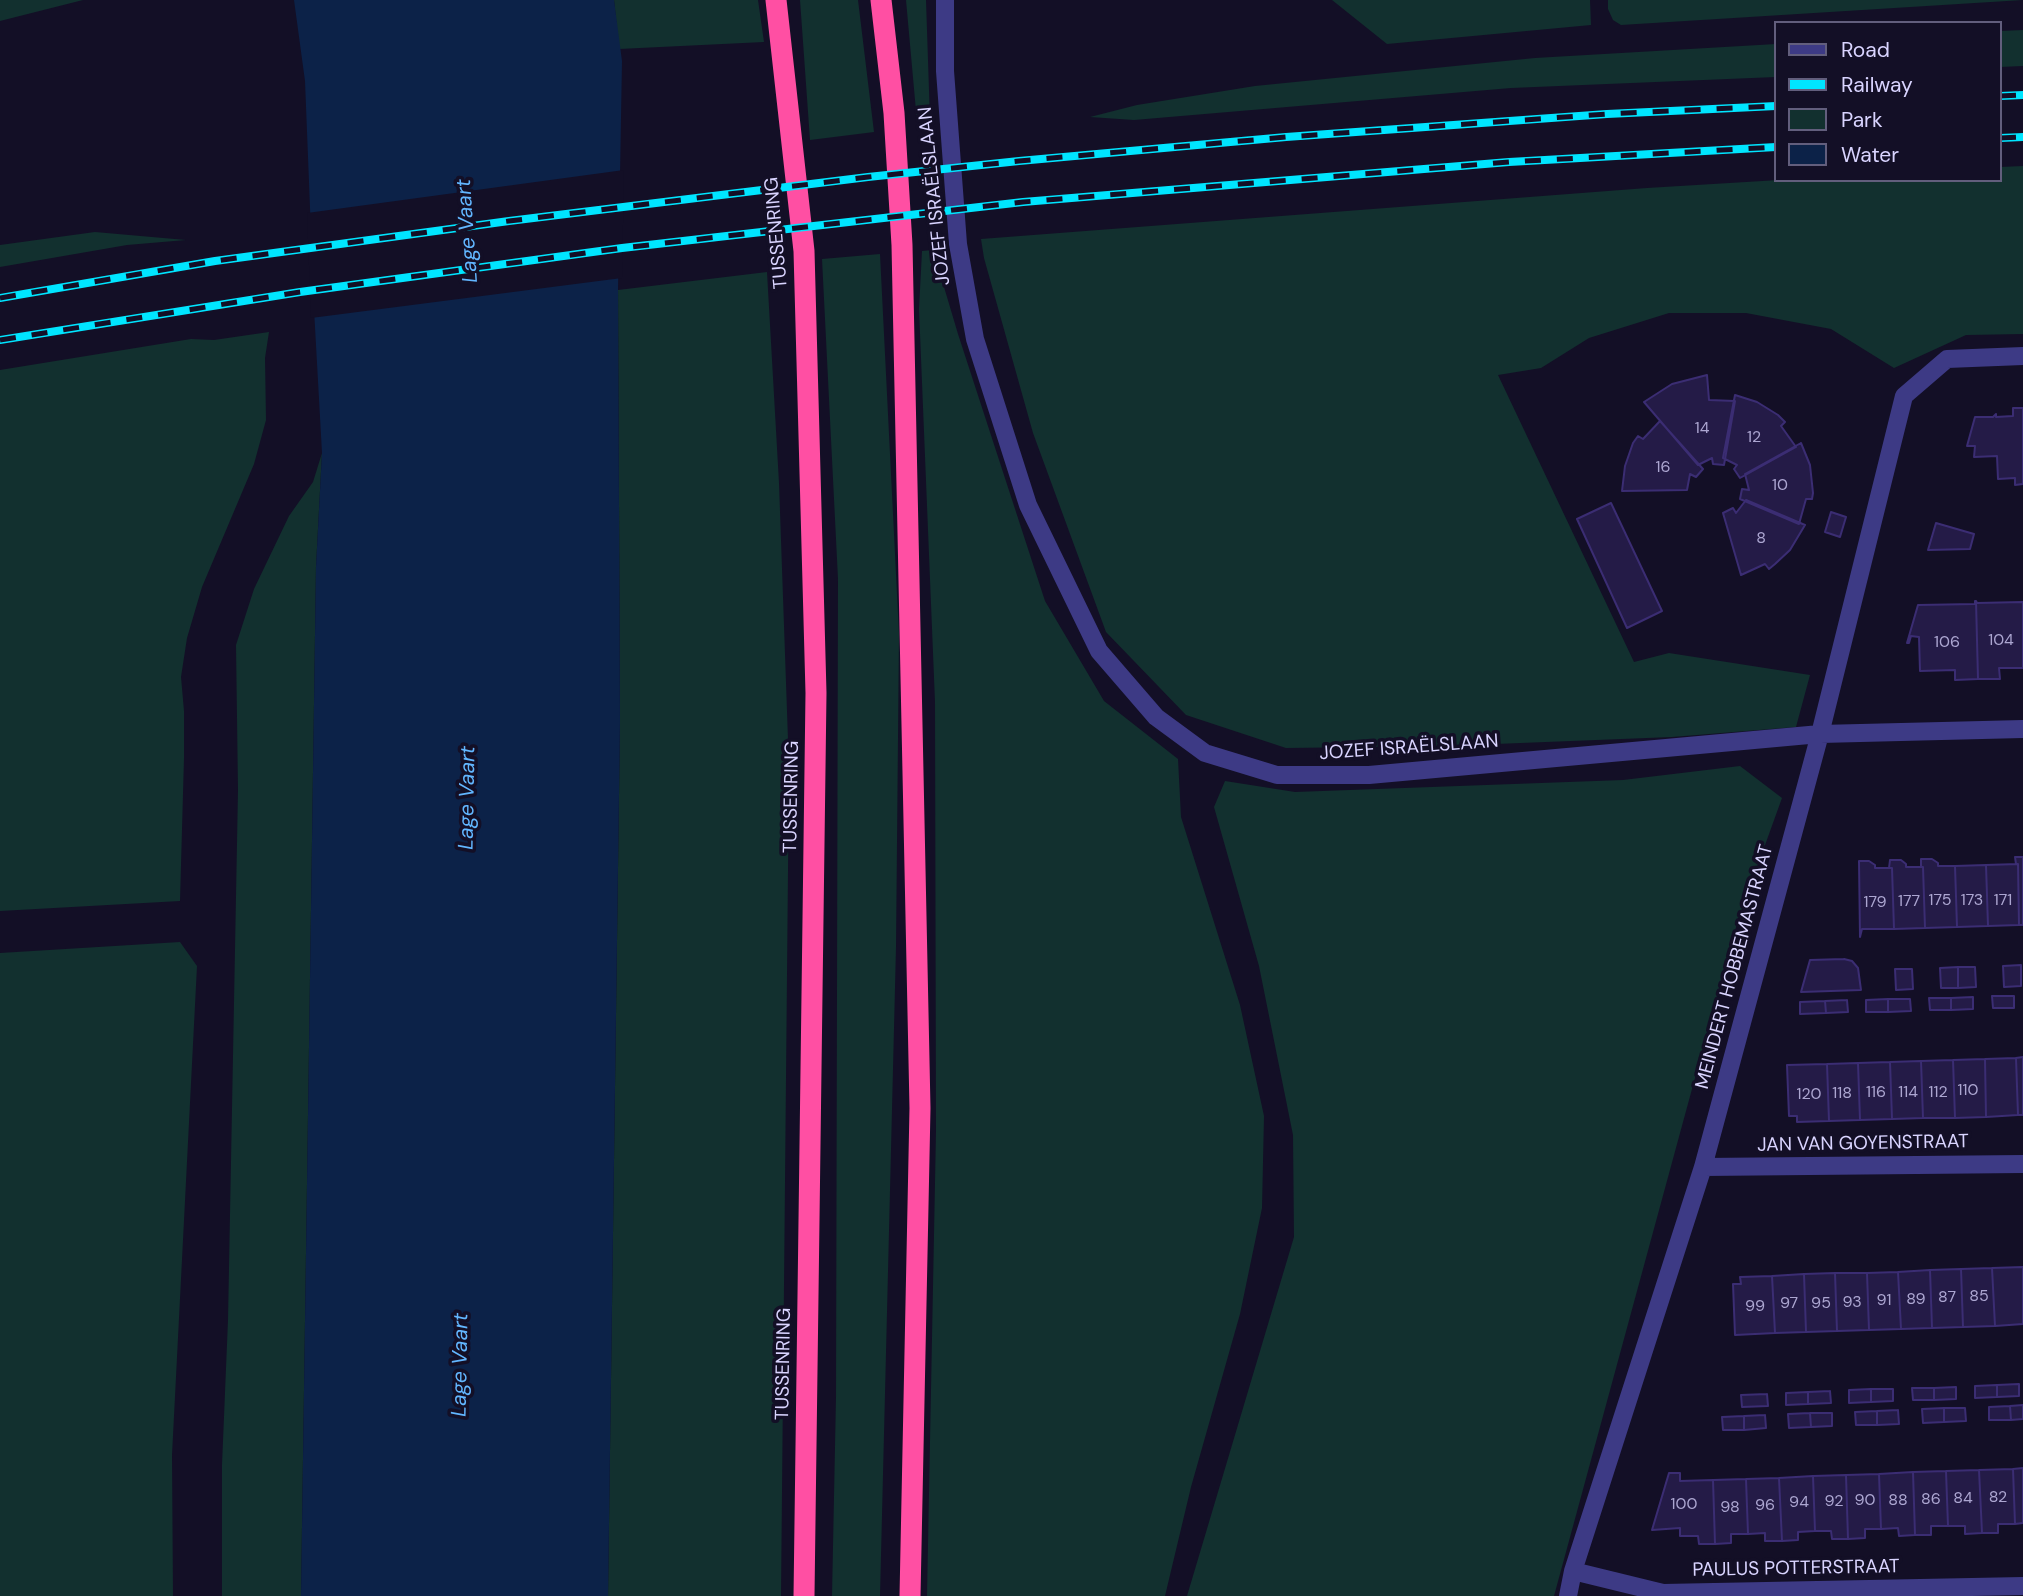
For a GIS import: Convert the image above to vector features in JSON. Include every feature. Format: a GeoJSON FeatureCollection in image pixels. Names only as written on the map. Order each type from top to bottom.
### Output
{"type":"FeatureCollection","features":[{"type":"Feature","properties":{"kind":"highway","name":"TUSSENRING"},"geometry":{"type":"LineString","coordinates":[[776,0],[804,251],[816,692],[804,1596]]}},
{"type":"Feature","properties":{"kind":"highway"},"geometry":{"type":"LineString","coordinates":[[881,0],[894,113],[902,245],[919,1094],[910,1596]]}},
{"type":"Feature","properties":{"kind":"street","name":"JOZEF ISRAËLSLAAN"},"geometry":{"type":"LineString","coordinates":[[945,0],[945,71],[958,244],[975,339],[1028,505],[1099,651],[1156,717],[1205,753],[1277,775],[1369,775],[1820,734],[2023,729]]}},
{"type":"Feature","properties":{"kind":"street","name":"MEINDERT HOBBEMASTRAAT"},"geometry":{"type":"LineString","coordinates":[[1567,1596],[1703,1167],[1820,734],[1904,396],[1947,359],[2023,356]]}},
{"type":"Feature","properties":{"kind":"street","name":"JAN VAN GOYENSTRAAT"},"geometry":{"type":"LineString","coordinates":[[1703,1167],[2023,1164]]}},
{"type":"Feature","properties":{"kind":"street","name":"PAULUS POTTERSTRAAT"},"geometry":{"type":"LineString","coordinates":[[1573,1571],[1663,1593],[2023,1586]]}},
{"type":"Feature","properties":{"kind":"green space"},"geometry":{"type":"Polygon","coordinates":[[[0,0],[83,0],[0,21],[0,0]]]}},
{"type":"Feature","properties":{"kind":"green space"},"geometry":{"type":"Polygon","coordinates":[[[614,0],[758,0],[764,42],[619,49],[614,0]]]}},
{"type":"Feature","properties":{"kind":"green space"},"geometry":{"type":"Polygon","coordinates":[[[800,0],[858,0],[874,132],[810,140],[800,0]]]}},
{"type":"Feature","properties":{"kind":"green space"},"geometry":{"type":"Polygon","coordinates":[[[906,0],[926,0],[930,120],[917,122],[906,0]]]}},
{"type":"Feature","properties":{"kind":"green space"},"geometry":{"type":"Polygon","coordinates":[[[1332,0],[1590,0],[1591,25],[1387,44],[1332,0]]]}},
{"type":"Feature","properties":{"kind":"green space"},"geometry":{"type":"Polygon","coordinates":[[[1608,0],[2023,0],[1621,25],[1613,20],[1608,9],[1608,0]]]}},
{"type":"Feature","properties":{"kind":"green space"},"geometry":{"type":"Polygon","coordinates":[[[2023,30],[2023,66],[2002,67],[2002,31],[2023,30]]]}},
{"type":"Feature","properties":{"kind":"green space"},"geometry":{"type":"Polygon","coordinates":[[[1774,44],[1774,77],[1511,88],[1134,120],[1090,117],[1137,105],[1255,86],[1535,58],[1774,44]]]}},
{"type":"Feature","properties":{"kind":"green space"},"geometry":{"type":"Polygon","coordinates":[[[2023,166],[2023,334],[1966,335],[1894,368],[1831,329],[1746,313],[1669,313],[1589,338],[1541,368],[1498,375],[1634,662],[1669,653],[1810,675],[1796,727],[1672,737],[1445,746],[1286,748],[1186,715],[1106,632],[1033,433],[981,239],[1774,180],[2002,182],[2002,167],[2023,166]]]}},
{"type":"Feature","properties":{"kind":"green space"},"geometry":{"type":"Polygon","coordinates":[[[95,232],[186,240],[127,245],[0,267],[0,245],[95,232]]]}},
{"type":"Feature","properties":{"kind":"green space"},"geometry":{"type":"Polygon","coordinates":[[[933,250],[1045,601],[1104,701],[1178,759],[1181,817],[1240,1005],[1264,1116],[1262,1208],[1240,1314],[1191,1487],[1165,1596],[927,1596],[936,1131],[935,702],[919,309],[922,251],[933,250]]]}},
{"type":"Feature","properties":{"kind":"green space"},"geometry":{"type":"Polygon","coordinates":[[[880,254],[899,634],[896,947],[880,1596],[832,1596],[836,1397],[838,579],[822,259],[880,254]]]}},
{"type":"Feature","properties":{"kind":"green space"},"geometry":{"type":"Polygon","coordinates":[[[767,272],[779,483],[789,768],[781,1596],[608,1596],[620,722],[618,290],[767,272]]]}},
{"type":"Feature","properties":{"kind":"green space"},"geometry":{"type":"Polygon","coordinates":[[[269,332],[265,358],[266,420],[254,464],[202,587],[187,638],[181,677],[184,758],[180,901],[0,911],[0,370],[191,339],[214,340],[269,332]]]}},
{"type":"Feature","properties":{"kind":"green space"},"geometry":{"type":"Polygon","coordinates":[[[322,453],[316,567],[301,1596],[222,1596],[222,1465],[228,1320],[238,790],[236,645],[254,589],[289,516],[313,482],[322,453]]]}},
{"type":"Feature","properties":{"kind":"green space"},"geometry":{"type":"Polygon","coordinates":[[[1740,766],[1782,798],[1738,920],[1554,1596],[1187,1596],[1294,1237],[1293,1135],[1259,966],[1214,807],[1225,781],[1295,792],[1623,780],[1740,766]]]}},
{"type":"Feature","properties":{"kind":"green space"},"geometry":{"type":"Polygon","coordinates":[[[180,942],[197,966],[172,1455],[173,1596],[0,1596],[0,953],[180,942]]]}},
{"type":"Feature","properties":{"kind":"water","name":"Lage Vaart"},"geometry":{"type":"Polygon","coordinates":[[[294,0],[614,0],[622,61],[618,290],[620,722],[608,1596],[301,1596],[316,567],[322,453],[305,81],[294,0]]]}},
{"type":"Feature","properties":{"kind":"pier"},"geometry":{"type":"Polygon","coordinates":[[[624,170],[622,278],[311,318],[307,213],[624,170]]]}},
{"type":"Feature","properties":{"kind":"building"},"geometry":{"type":"Polygon","coordinates":[[[1707,375],[1709,400],[1735,401],[1724,465],[1713,464],[1712,458],[1698,465],[1644,402],[1672,384],[1707,375]]]}},
{"type":"Feature","properties":{"kind":"building"},"geometry":{"type":"Polygon","coordinates":[[[1735,395],[1757,402],[1778,415],[1785,422],[1781,426],[1796,447],[1740,478],[1734,469],[1737,465],[1723,458],[1735,395]]]}},
{"type":"Feature","properties":{"kind":"building"},"geometry":{"type":"Polygon","coordinates":[[[2013,408],[2023,408],[2023,484],[2015,485],[2015,478],[1998,479],[1997,456],[1974,457],[1975,446],[1967,446],[1975,417],[1993,417],[1996,414],[1996,417],[2013,416],[2013,408]]]}},
{"type":"Feature","properties":{"kind":"building"},"geometry":{"type":"Polygon","coordinates":[[[1660,421],[1703,469],[1696,477],[1690,474],[1687,490],[1622,491],[1625,466],[1633,443],[1638,436],[1643,439],[1660,421]]]}},
{"type":"Feature","properties":{"kind":"building"},"geometry":{"type":"Polygon","coordinates":[[[1801,443],[1810,465],[1813,493],[1812,499],[1806,499],[1799,524],[1740,499],[1742,489],[1749,490],[1745,474],[1801,443]]]}},
{"type":"Feature","properties":{"kind":"building"},"geometry":{"type":"Polygon","coordinates":[[[1746,500],[1805,525],[1790,550],[1769,569],[1765,564],[1741,575],[1723,513],[1733,508],[1736,513],[1746,500]]]}},
{"type":"Feature","properties":{"kind":"building"},"geometry":{"type":"Polygon","coordinates":[[[1611,503],[1662,611],[1627,628],[1577,519],[1611,503]]]}},
{"type":"Feature","properties":{"kind":"building"},"geometry":{"type":"Polygon","coordinates":[[[1831,512],[1846,517],[1840,537],[1825,532],[1831,512]]]}},
{"type":"Feature","properties":{"kind":"building"},"geometry":{"type":"Polygon","coordinates":[[[1936,523],[1974,534],[1970,549],[1928,550],[1936,523]]]}},
{"type":"Feature","properties":{"kind":"building"},"geometry":{"type":"Polygon","coordinates":[[[1975,601],[1978,679],[1955,680],[1955,670],[1920,671],[1919,637],[1911,636],[1907,643],[1918,605],[1975,604],[1975,601]]]}},
{"type":"Feature","properties":{"kind":"building"},"geometry":{"type":"Polygon","coordinates":[[[1976,601],[2023,602],[2023,668],[1999,668],[2000,679],[1978,679],[1976,601]]]}},
{"type":"Feature","properties":{"kind":"building"},"geometry":{"type":"Polygon","coordinates":[[[2015,857],[2023,857],[2023,925],[2019,925],[2018,864],[2015,857]]]}},
{"type":"Feature","properties":{"kind":"building"},"geometry":{"type":"Polygon","coordinates":[[[1921,859],[1932,859],[1938,866],[1955,866],[1957,927],[1925,928],[1921,859]]]}},
{"type":"Feature","properties":{"kind":"building"},"geometry":{"type":"Polygon","coordinates":[[[1890,860],[1901,860],[1906,867],[1923,867],[1925,928],[1894,929],[1890,860]]]}},
{"type":"Feature","properties":{"kind":"building"},"geometry":{"type":"Polygon","coordinates":[[[1859,861],[1869,861],[1875,868],[1892,868],[1894,929],[1862,929],[1860,937],[1859,861]]]}},
{"type":"Feature","properties":{"kind":"building"},"geometry":{"type":"Polygon","coordinates":[[[2018,864],[2019,925],[1988,926],[1986,865],[2018,864]]]}},
{"type":"Feature","properties":{"kind":"building"},"geometry":{"type":"Polygon","coordinates":[[[1986,865],[1988,926],[1957,927],[1955,866],[1986,865]]]}},
{"type":"Feature","properties":{"kind":"building"},"geometry":{"type":"Polygon","coordinates":[[[1810,960],[1852,961],[1858,968],[1861,990],[1801,992],[1810,960]]]}},
{"type":"Feature","properties":{"kind":"building"},"geometry":{"type":"Polygon","coordinates":[[[2021,965],[2021,986],[2004,987],[2003,966],[2021,965]]]}},
{"type":"Feature","properties":{"kind":"building"},"geometry":{"type":"Polygon","coordinates":[[[1958,967],[1958,988],[1941,988],[1940,968],[1958,967]]]}},
{"type":"Feature","properties":{"kind":"building"},"geometry":{"type":"Polygon","coordinates":[[[1958,967],[1975,967],[1976,987],[1958,988],[1958,967]]]}},
{"type":"Feature","properties":{"kind":"building"},"geometry":{"type":"Polygon","coordinates":[[[1895,969],[1912,969],[1913,989],[1896,990],[1895,969]]]}},
{"type":"Feature","properties":{"kind":"building"},"geometry":{"type":"Polygon","coordinates":[[[1992,996],[2014,996],[2014,1008],[1993,1008],[1992,996]]]}},
{"type":"Feature","properties":{"kind":"building"},"geometry":{"type":"Polygon","coordinates":[[[1973,997],[1973,1009],[1951,1010],[1951,998],[1973,997]]]}},
{"type":"Feature","properties":{"kind":"building"},"geometry":{"type":"Polygon","coordinates":[[[1929,998],[1951,998],[1951,1010],[1930,1010],[1929,998]]]}},
{"type":"Feature","properties":{"kind":"building"},"geometry":{"type":"Polygon","coordinates":[[[1888,999],[1888,1012],[1866,1012],[1866,1000],[1888,999]]]}},
{"type":"Feature","properties":{"kind":"building"},"geometry":{"type":"Polygon","coordinates":[[[1888,999],[1910,999],[1911,1011],[1888,1012],[1888,999]]]}},
{"type":"Feature","properties":{"kind":"building"},"geometry":{"type":"Polygon","coordinates":[[[1847,1000],[1848,1012],[1826,1013],[1825,1001],[1847,1000]]]}},
{"type":"Feature","properties":{"kind":"building"},"geometry":{"type":"Polygon","coordinates":[[[1825,1001],[1826,1013],[1800,1014],[1800,1002],[1825,1001]]]}},
{"type":"Feature","properties":{"kind":"building"},"geometry":{"type":"Polygon","coordinates":[[[2023,1057],[2023,1115],[2018,1115],[2016,1058],[2023,1057]]]}},
{"type":"Feature","properties":{"kind":"building"},"geometry":{"type":"Polygon","coordinates":[[[2016,1058],[2018,1115],[1986,1117],[1985,1059],[2016,1058]]]}},
{"type":"Feature","properties":{"kind":"building"},"geometry":{"type":"Polygon","coordinates":[[[1985,1059],[1986,1117],[1955,1118],[1953,1060],[1985,1059]]]}},
{"type":"Feature","properties":{"kind":"building"},"geometry":{"type":"Polygon","coordinates":[[[1953,1060],[1955,1118],[1923,1118],[1921,1061],[1953,1060]]]}},
{"type":"Feature","properties":{"kind":"building"},"geometry":{"type":"Polygon","coordinates":[[[1921,1061],[1923,1118],[1892,1119],[1890,1062],[1921,1061]]]}},
{"type":"Feature","properties":{"kind":"building"},"geometry":{"type":"Polygon","coordinates":[[[1890,1062],[1892,1119],[1860,1120],[1858,1063],[1890,1062]]]}},
{"type":"Feature","properties":{"kind":"building"},"geometry":{"type":"Polygon","coordinates":[[[1858,1063],[1860,1120],[1829,1121],[1827,1064],[1858,1063]]]}},
{"type":"Feature","properties":{"kind":"building"},"geometry":{"type":"Polygon","coordinates":[[[1827,1064],[1829,1121],[1797,1122],[1797,1116],[1789,1116],[1787,1065],[1827,1064]]]}},
{"type":"Feature","properties":{"kind":"building"},"geometry":{"type":"Polygon","coordinates":[[[2023,1267],[2023,1324],[1995,1326],[1992,1268],[2023,1267]]]}},
{"type":"Feature","properties":{"kind":"building"},"geometry":{"type":"Polygon","coordinates":[[[1992,1268],[1995,1326],[1963,1327],[1961,1269],[1992,1268]]]}},
{"type":"Feature","properties":{"kind":"building"},"geometry":{"type":"Polygon","coordinates":[[[1961,1269],[1963,1327],[1932,1328],[1930,1270],[1961,1269]]]}},
{"type":"Feature","properties":{"kind":"building"},"geometry":{"type":"Polygon","coordinates":[[[1930,1270],[1932,1328],[1901,1329],[1898,1272],[1930,1270]]]}},
{"type":"Feature","properties":{"kind":"building"},"geometry":{"type":"Polygon","coordinates":[[[1898,1272],[1901,1329],[1869,1330],[1867,1273],[1898,1272]]]}},
{"type":"Feature","properties":{"kind":"building"},"geometry":{"type":"Polygon","coordinates":[[[1835,1273],[1867,1273],[1869,1330],[1837,1331],[1835,1273]]]}},
{"type":"Feature","properties":{"kind":"building"},"geometry":{"type":"Polygon","coordinates":[[[1835,1273],[1837,1331],[1806,1332],[1804,1274],[1835,1273]]]}},
{"type":"Feature","properties":{"kind":"building"},"geometry":{"type":"Polygon","coordinates":[[[1804,1274],[1806,1332],[1775,1333],[1772,1276],[1804,1274]]]}},
{"type":"Feature","properties":{"kind":"building"},"geometry":{"type":"Polygon","coordinates":[[[1772,1276],[1775,1333],[1735,1335],[1733,1284],[1741,1284],[1740,1277],[1772,1276]]]}},
{"type":"Feature","properties":{"kind":"building"},"geometry":{"type":"Polygon","coordinates":[[[2019,1384],[2019,1396],[1997,1397],[1997,1385],[2019,1384]]]}},
{"type":"Feature","properties":{"kind":"building"},"geometry":{"type":"Polygon","coordinates":[[[1997,1385],[1997,1397],[1975,1398],[1975,1386],[1997,1385]]]}},
{"type":"Feature","properties":{"kind":"building"},"geometry":{"type":"Polygon","coordinates":[[[1956,1387],[1956,1399],[1934,1400],[1934,1388],[1956,1387]]]}},
{"type":"Feature","properties":{"kind":"building"},"geometry":{"type":"Polygon","coordinates":[[[1912,1388],[1934,1388],[1934,1400],[1913,1400],[1912,1388]]]}},
{"type":"Feature","properties":{"kind":"building"},"geometry":{"type":"Polygon","coordinates":[[[1871,1389],[1871,1402],[1849,1403],[1849,1390],[1871,1389]]]}},
{"type":"Feature","properties":{"kind":"building"},"geometry":{"type":"Polygon","coordinates":[[[1871,1389],[1893,1389],[1893,1401],[1871,1402],[1871,1389]]]}},
{"type":"Feature","properties":{"kind":"building"},"geometry":{"type":"Polygon","coordinates":[[[1830,1391],[1831,1403],[1808,1404],[1808,1392],[1830,1391]]]}},
{"type":"Feature","properties":{"kind":"building"},"geometry":{"type":"Polygon","coordinates":[[[1808,1392],[1808,1404],[1786,1405],[1786,1393],[1808,1392]]]}},
{"type":"Feature","properties":{"kind":"building"},"geometry":{"type":"Polygon","coordinates":[[[1767,1394],[1768,1406],[1742,1407],[1741,1395],[1767,1394]]]}},
{"type":"Feature","properties":{"kind":"building"},"geometry":{"type":"Polygon","coordinates":[[[2023,1405],[2023,1419],[2011,1420],[2010,1406],[2023,1405]]]}},
{"type":"Feature","properties":{"kind":"building"},"geometry":{"type":"Polygon","coordinates":[[[2010,1406],[2011,1420],[1989,1420],[1989,1407],[2010,1406]]]}},
{"type":"Feature","properties":{"kind":"building"},"geometry":{"type":"Polygon","coordinates":[[[1944,1408],[1965,1408],[1966,1421],[1944,1422],[1944,1408]]]}},
{"type":"Feature","properties":{"kind":"building"},"geometry":{"type":"Polygon","coordinates":[[[1944,1408],[1944,1422],[1923,1423],[1922,1409],[1944,1408]]]}},
{"type":"Feature","properties":{"kind":"building"},"geometry":{"type":"Polygon","coordinates":[[[1898,1410],[1899,1424],[1877,1425],[1877,1411],[1898,1410]]]}},
{"type":"Feature","properties":{"kind":"building"},"geometry":{"type":"Polygon","coordinates":[[[1877,1411],[1877,1425],[1856,1425],[1855,1412],[1877,1411]]]}},
{"type":"Feature","properties":{"kind":"building"},"geometry":{"type":"Polygon","coordinates":[[[1810,1413],[1811,1427],[1789,1428],[1788,1414],[1810,1413]]]}},
{"type":"Feature","properties":{"kind":"building"},"geometry":{"type":"Polygon","coordinates":[[[1810,1413],[1832,1413],[1832,1426],[1811,1427],[1810,1413]]]}},
{"type":"Feature","properties":{"kind":"building"},"geometry":{"type":"Polygon","coordinates":[[[1765,1415],[1766,1428],[1744,1430],[1744,1416],[1765,1415]]]}},
{"type":"Feature","properties":{"kind":"building"},"geometry":{"type":"Polygon","coordinates":[[[1744,1416],[1744,1430],[1723,1430],[1722,1417],[1744,1416]]]}},
{"type":"Feature","properties":{"kind":"building"},"geometry":{"type":"Polygon","coordinates":[[[2023,1468],[2023,1523],[2015,1524],[2013,1469],[2023,1468]]]}},
{"type":"Feature","properties":{"kind":"building"},"geometry":{"type":"Polygon","coordinates":[[[2013,1469],[2015,1524],[1998,1524],[1998,1533],[1982,1533],[1979,1470],[2013,1469]]]}},
{"type":"Feature","properties":{"kind":"building"},"geometry":{"type":"Polygon","coordinates":[[[1979,1470],[1982,1533],[1965,1534],[1965,1526],[1948,1526],[1946,1471],[1979,1470]]]}},
{"type":"Feature","properties":{"kind":"building"},"geometry":{"type":"Polygon","coordinates":[[[1946,1471],[1948,1526],[1931,1526],[1931,1535],[1915,1535],[1913,1472],[1946,1471]]]}},
{"type":"Feature","properties":{"kind":"building"},"geometry":{"type":"Polygon","coordinates":[[[1913,1472],[1915,1535],[1899,1536],[1898,1528],[1881,1529],[1879,1474],[1913,1472]]]}},
{"type":"Feature","properties":{"kind":"building"},"geometry":{"type":"Polygon","coordinates":[[[1669,1473],[1680,1473],[1680,1481],[1713,1480],[1715,1544],[1699,1544],[1698,1536],[1680,1536],[1680,1528],[1652,1530],[1669,1473]]]}},
{"type":"Feature","properties":{"kind":"building"},"geometry":{"type":"Polygon","coordinates":[[[1879,1474],[1881,1529],[1865,1529],[1865,1538],[1848,1539],[1846,1475],[1879,1474]]]}},
{"type":"Feature","properties":{"kind":"building"},"geometry":{"type":"Polygon","coordinates":[[[1846,1475],[1848,1539],[1832,1539],[1831,1531],[1815,1531],[1813,1476],[1846,1475]]]}},
{"type":"Feature","properties":{"kind":"building"},"geometry":{"type":"Polygon","coordinates":[[[1813,1476],[1815,1531],[1798,1532],[1798,1540],[1782,1541],[1779,1478],[1813,1476]]]}},
{"type":"Feature","properties":{"kind":"building"},"geometry":{"type":"Polygon","coordinates":[[[1779,1478],[1782,1541],[1765,1541],[1765,1533],[1748,1534],[1746,1479],[1779,1478]]]}},
{"type":"Feature","properties":{"kind":"building"},"geometry":{"type":"Polygon","coordinates":[[[1746,1479],[1748,1534],[1731,1534],[1731,1543],[1715,1544],[1713,1480],[1746,1479]]]}},
{"type":"Feature","properties":{"kind":"railway"},"geometry":{"type":"LineString","coordinates":[[2002,96],[2023,95]]}},
{"type":"Feature","properties":{"kind":"railway"},"geometry":{"type":"LineString","coordinates":[[0,298],[215,261],[509,221],[868,177],[1286,137],[1607,114],[1774,106]]}},
{"type":"Feature","properties":{"kind":"railway"},"geometry":{"type":"LineString","coordinates":[[2002,138],[2023,137]]}},
{"type":"Feature","properties":{"kind":"railway"},"geometry":{"type":"LineString","coordinates":[[0,340],[300,292],[622,248],[1023,202],[1509,162],[1774,147]]}}]}
